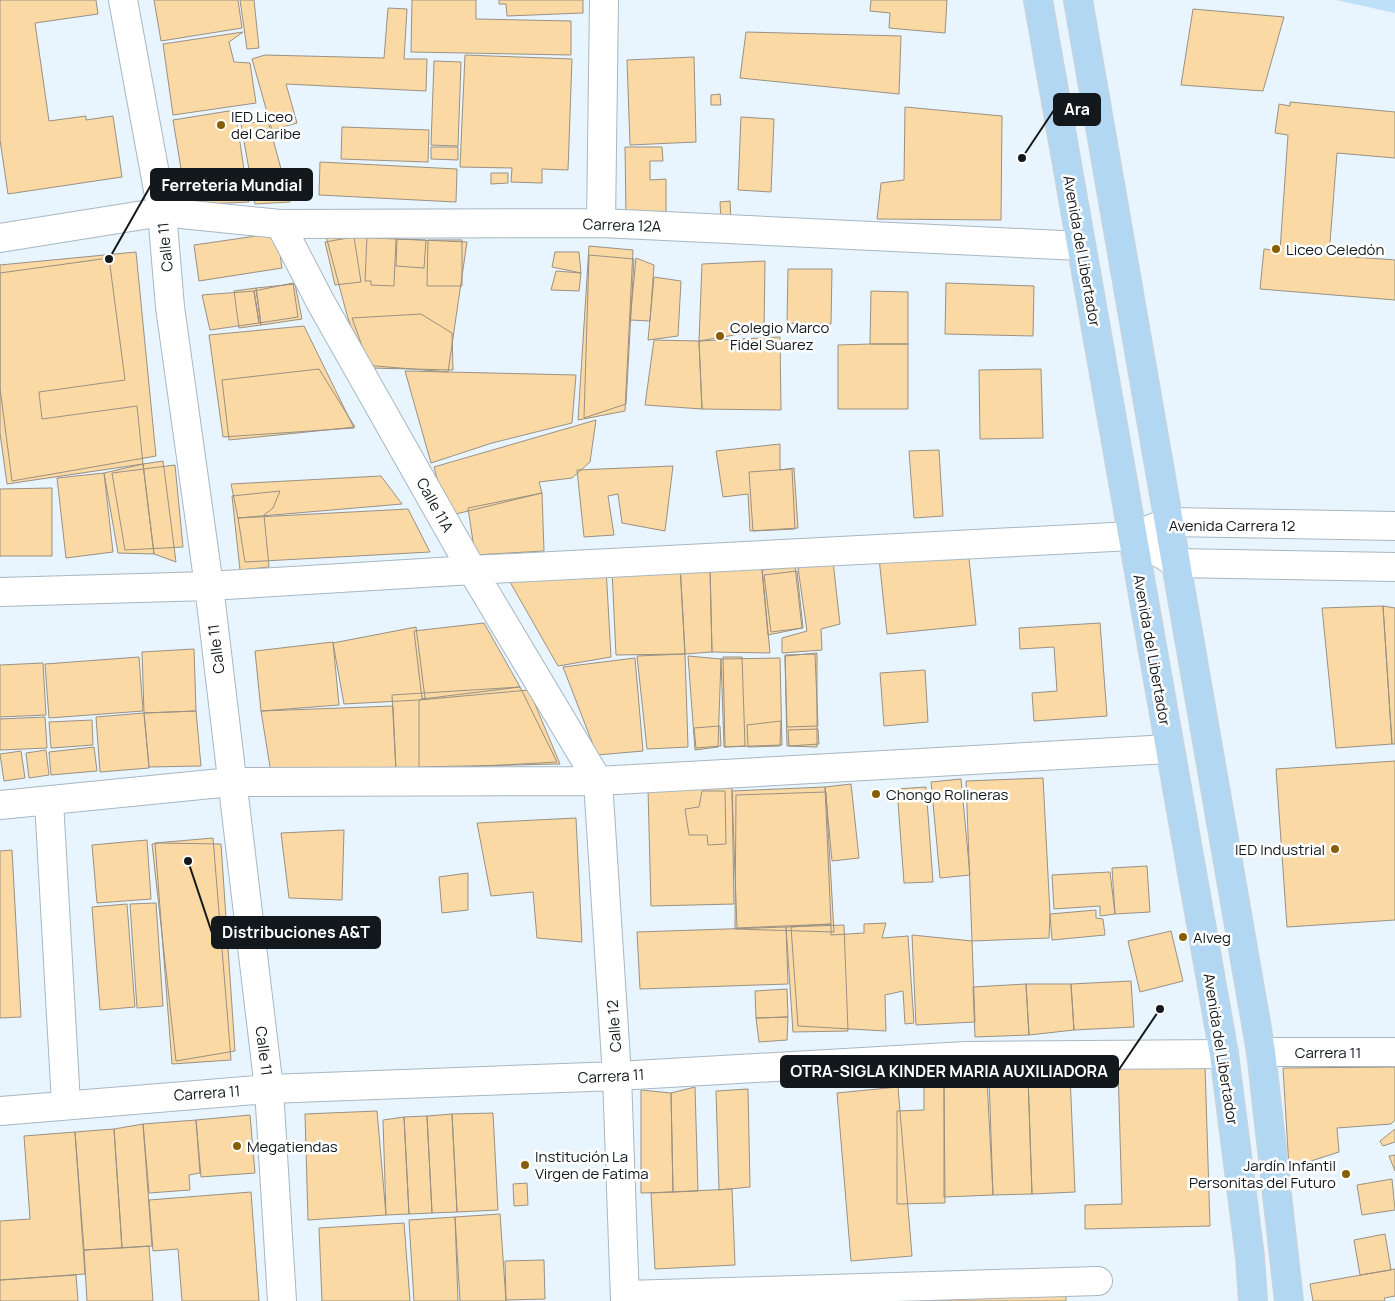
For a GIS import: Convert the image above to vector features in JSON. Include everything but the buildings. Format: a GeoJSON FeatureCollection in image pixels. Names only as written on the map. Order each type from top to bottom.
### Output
{"type":"FeatureCollection","features":[{"type":"Feature","properties":{"kind":"main road","name":"Avenida del Libertador"},"geometry":{"type":"LineString","coordinates":[[1038,0],[1224,1054],[1250,1257],[1253,1301]]}},
{"type":"Feature","properties":{"kind":"main road"},"geometry":{"type":"LineString","coordinates":[[1078,0],[1261,1052],[1289,1301]]}},
{"type":"Feature","properties":{"kind":"street","name":"Calle 11"},"geometry":{"type":"LineString","coordinates":[[123,0],[162,212],[170,307],[208,586],[269,1089],[282,1301]]}},
{"type":"Feature","properties":{"kind":"street"},"geometry":{"type":"LineString","coordinates":[[602,223],[604,0]]}},
{"type":"Feature","properties":{"kind":"street","name":"Carrera 12A"},"geometry":{"type":"LineString","coordinates":[[0,238],[162,212],[280,224],[602,223],[1081,246]]}},
{"type":"Feature","properties":{"kind":"street","name":"Calle 11A"},"geometry":{"type":"LineString","coordinates":[[280,224],[321,304],[472,570],[598,781]]}},
{"type":"Feature","properties":{"kind":"street","name":"Avenida Carrera 12"},"geometry":{"type":"LineString","coordinates":[[1132,536],[1169,522],[1395,526]]}},
{"type":"Feature","properties":{"kind":"street"},"geometry":{"type":"LineString","coordinates":[[0,592],[208,586],[472,570],[1132,536]]}},
{"type":"Feature","properties":{"kind":"street","name":"Avenida Carrera 12"},"geometry":{"type":"LineString","coordinates":[[1132,536],[1176,563]]}},
{"type":"Feature","properties":{"kind":"street"},"geometry":{"type":"LineString","coordinates":[[1176,563],[1395,567]]}},
{"type":"Feature","properties":{"kind":"street"},"geometry":{"type":"LineString","coordinates":[[0,805],[231,782],[598,781],[1169,749]]}},
{"type":"Feature","properties":{"kind":"street","name":"Calle 12"},"geometry":{"type":"LineString","coordinates":[[598,781],[617,1076],[625,1298]]}},
{"type":"Feature","properties":{"kind":"street"},"geometry":{"type":"LineString","coordinates":[[49,801],[66,1104]]}},
{"type":"Feature","properties":{"kind":"street","name":"Carrera 11"},"geometry":{"type":"LineString","coordinates":[[1261,1052],[1395,1052]]}},
{"type":"Feature","properties":{"kind":"street","name":"Carrera 11"},"geometry":{"type":"LineString","coordinates":[[0,1111],[66,1104],[269,1089],[617,1076],[966,1056],[1224,1054]]}},
{"type":"Feature","properties":{"kind":"street"},"geometry":{"type":"LineString","coordinates":[[625,1298],[1098,1281]]}},
{"type":"Feature","properties":{"kind":"shaded area"},"geometry":{"type":"Polygon","coordinates":[[[1336,0],[1395,0],[1395,13],[1336,0]]]}},
{"type":"Feature","properties":{"kind":"place","name":"IED Liceo del Caribe"},"geometry":{"type":"Point","coordinates":[221,125]}},
{"type":"Feature","properties":{"kind":"place","name":"Ara"},"geometry":{"type":"Point","coordinates":[1022,158]}},
{"type":"Feature","properties":{"kind":"place","name":"Liceo Celedón"},"geometry":{"type":"Point","coordinates":[1276,249]}},
{"type":"Feature","properties":{"kind":"place","name":"Ferreteria Mundial"},"geometry":{"type":"Point","coordinates":[109,259]}},
{"type":"Feature","properties":{"kind":"place","name":"Colegio Marco Fidel Suarez"},"geometry":{"type":"Point","coordinates":[720,336]}},
{"type":"Feature","properties":{"kind":"place","name":"Chongo Rolineras"},"geometry":{"type":"Point","coordinates":[876,794]}},
{"type":"Feature","properties":{"kind":"place","name":"IED Industrial"},"geometry":{"type":"Point","coordinates":[1335,849]}},
{"type":"Feature","properties":{"kind":"place","name":"Distribuciones A&T"},"geometry":{"type":"Point","coordinates":[188,861]}},
{"type":"Feature","properties":{"kind":"place","name":"Alveg"},"geometry":{"type":"Point","coordinates":[1183,937]}},
{"type":"Feature","properties":{"kind":"place","name":"OTRA-SIGLA KINDER MARIA AUXILIADORA"},"geometry":{"type":"Point","coordinates":[1160,1009]}},
{"type":"Feature","properties":{"kind":"place","name":"Megatiendas"},"geometry":{"type":"Point","coordinates":[237,1146]}},
{"type":"Feature","properties":{"kind":"place","name":"Institución La Virgen de Fatima"},"geometry":{"type":"Point","coordinates":[525,1165]}},
{"type":"Feature","properties":{"kind":"place","name":"Jardín Infantil Personitas del Futuro"},"geometry":{"type":"Point","coordinates":[1346,1174]}}]}
